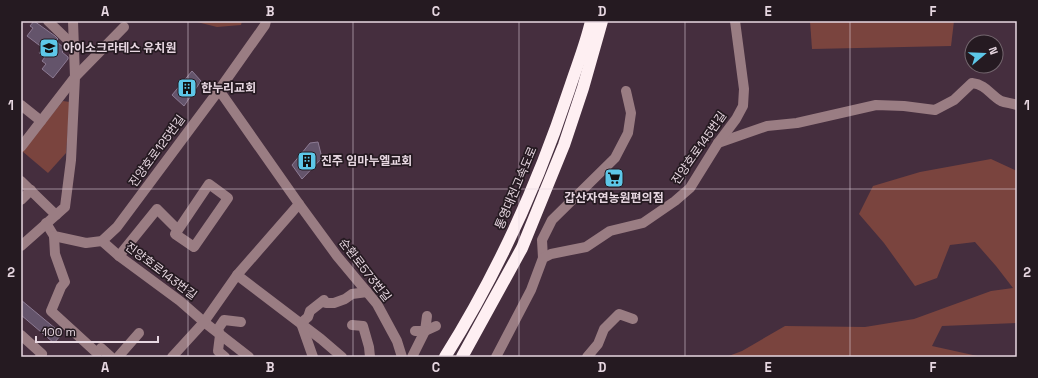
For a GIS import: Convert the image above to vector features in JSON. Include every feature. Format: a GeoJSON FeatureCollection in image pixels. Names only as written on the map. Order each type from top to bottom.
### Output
{"type":"FeatureCollection","features":[{"type":"Feature","properties":{"kind":"highway","name":"통영대전고속도로"},"geometry":{"type":"LineString","coordinates":[[445,357],[466,323],[509,242],[552,140],[591,21]]}},
{"type":"Feature","properties":{"kind":"highway"},"geometry":{"type":"LineString","coordinates":[[462,357],[522,248],[564,145],[583,88],[602,21]]}},
{"type":"Feature","properties":{"kind":"street"},"geometry":{"type":"LineString","coordinates":[[48,21],[74,46]]}},
{"type":"Feature","properties":{"kind":"street"},"geometry":{"type":"LineString","coordinates":[[21,246],[65,207],[72,160],[75,77],[73,21]]}},
{"type":"Feature","properties":{"kind":"street","name":"진양호로125번길"},"geometry":{"type":"LineString","coordinates":[[102,241],[118,227],[219,90],[266,21]]}},
{"type":"Feature","properties":{"kind":"street","name":"진양호로145번길"},"geometry":{"type":"LineString","coordinates":[[543,258],[551,254],[586,247],[610,232],[643,223],[675,201],[690,188],[718,143],[744,106],[744,89],[735,21]]}},
{"type":"Feature","properties":{"kind":"street"},"geometry":{"type":"LineString","coordinates":[[21,147],[75,77],[124,27]]}},
{"type":"Feature","properties":{"kind":"street"},"geometry":{"type":"LineString","coordinates":[[718,143],[767,126],[797,123],[876,105],[904,106],[935,110],[954,100],[972,83],[980,84],[1003,102],[1017,105]]}},
{"type":"Feature","properties":{"kind":"street","name":"순환로573번길"},"geometry":{"type":"LineString","coordinates":[[219,90],[337,256],[377,304],[397,341],[402,357]]}},
{"type":"Feature","properties":{"kind":"street"},"geometry":{"type":"LineString","coordinates":[[496,357],[530,290],[543,258],[542,240],[552,220],[615,158],[628,133],[631,113],[626,90]]}},
{"type":"Feature","properties":{"kind":"street"},"geometry":{"type":"LineString","coordinates":[[21,105],[41,121]]}},
{"type":"Feature","properties":{"kind":"street"},"geometry":{"type":"LineString","coordinates":[[21,181],[56,215]]}},
{"type":"Feature","properties":{"kind":"street"},"geometry":{"type":"LineString","coordinates":[[209,184],[228,198],[194,247],[175,234],[178,230],[209,184]]}},
{"type":"Feature","properties":{"kind":"street"},"geometry":{"type":"LineString","coordinates":[[21,200],[31,190]]}},
{"type":"Feature","properties":{"kind":"street"},"geometry":{"type":"LineString","coordinates":[[172,357],[204,322],[237,275],[299,204]]}},
{"type":"Feature","properties":{"kind":"street"},"geometry":{"type":"LineString","coordinates":[[119,256],[157,209],[178,230]]}},
{"type":"Feature","properties":{"kind":"street"},"geometry":{"type":"LineString","coordinates":[[46,223],[54,236],[55,254],[64,282],[51,311],[97,353],[101,348],[111,357]]}},
{"type":"Feature","properties":{"kind":"street"},"geometry":{"type":"LineString","coordinates":[[54,236],[86,243],[102,241]]}},
{"type":"Feature","properties":{"kind":"street","name":"진양호로143번길"},"geometry":{"type":"LineString","coordinates":[[102,241],[119,256],[180,301],[204,322]]}},
{"type":"Feature","properties":{"kind":"street"},"geometry":{"type":"LineString","coordinates":[[237,275],[301,323],[342,357]]}},
{"type":"Feature","properties":{"kind":"street"},"geometry":{"type":"LineString","coordinates":[[301,323],[308,317],[310,311],[324,300],[326,303],[334,303],[345,299],[352,294],[366,292]]}},
{"type":"Feature","properties":{"kind":"street"},"geometry":{"type":"LineString","coordinates":[[587,357],[598,344],[604,329],[619,314],[634,319]]}},
{"type":"Feature","properties":{"kind":"street"},"geometry":{"type":"LineString","coordinates":[[412,357],[425,331],[427,316]]}},
{"type":"Feature","properties":{"kind":"street"},"geometry":{"type":"LineString","coordinates":[[218,355],[220,335],[218,329],[224,320],[241,322]]}},
{"type":"Feature","properties":{"kind":"street"},"geometry":{"type":"LineString","coordinates":[[204,322],[249,357]]}},
{"type":"Feature","properties":{"kind":"street"},"geometry":{"type":"LineString","coordinates":[[301,323],[314,357]]}},
{"type":"Feature","properties":{"kind":"street"},"geometry":{"type":"LineString","coordinates":[[352,325],[363,326],[369,347],[370,357]]}},
{"type":"Feature","properties":{"kind":"street"},"geometry":{"type":"LineString","coordinates":[[415,331],[425,331],[436,326]]}},
{"type":"Feature","properties":{"kind":"street"},"geometry":{"type":"LineString","coordinates":[[118,357],[139,333]]}},
{"type":"Feature","properties":{"kind":"street"},"geometry":{"type":"LineString","coordinates":[[21,335],[42,354],[40,357]]}},
{"type":"Feature","properties":{"kind":"shaded area"},"geometry":{"type":"Polygon","coordinates":[[[193,21],[242,21],[241,25],[217,27],[193,21]]]}},
{"type":"Feature","properties":{"kind":"shaded area"},"geometry":{"type":"Polygon","coordinates":[[[810,21],[954,21],[951,46],[812,49],[810,21]]]}},
{"type":"Feature","properties":{"kind":"shaded area"},"geometry":{"type":"Polygon","coordinates":[[[63,101],[70,102],[66,153],[48,173],[22,151],[63,101]]]}},
{"type":"Feature","properties":{"kind":"shaded area"},"geometry":{"type":"Polygon","coordinates":[[[991,159],[1017,171],[1017,323],[942,326],[932,346],[982,357],[726,357],[742,351],[785,326],[865,327],[914,319],[991,291],[1013,288],[975,242],[950,245],[937,278],[915,286],[884,243],[859,214],[873,186],[920,172],[991,159]]]}},
{"type":"Feature","properties":{"kind":"building"},"geometry":{"type":"Polygon","coordinates":[[[34,21],[58,39],[56,41],[65,49],[62,52],[68,57],[53,78],[42,69],[46,64],[42,61],[45,57],[39,53],[43,48],[27,36],[33,28],[30,26],[34,21]]]}},
{"type":"Feature","properties":{"kind":"building","name":"한누리교회"},"geometry":{"type":"Polygon","coordinates":[[[192,71],[201,81],[184,106],[172,95],[192,71]]]}},
{"type":"Feature","properties":{"kind":"building","name":"진주 임마누엘교회"},"geometry":{"type":"Polygon","coordinates":[[[318,142],[322,158],[302,179],[292,165],[310,143],[318,142]]]}},
{"type":"Feature","properties":{"kind":"building"},"geometry":{"type":"Polygon","coordinates":[[[21,300],[62,334],[54,343],[21,315],[21,300]]]}},
{"type":"Feature","properties":{"kind":"place","name":"아이소크라테스 유치원"},"geometry":{"type":"Point","coordinates":[49,48]}},
{"type":"Feature","properties":{"kind":"place","name":"한누리교회"},"geometry":{"type":"Point","coordinates":[187,88]}},
{"type":"Feature","properties":{"kind":"place","name":"진주 임마누엘교회"},"geometry":{"type":"Point","coordinates":[307,161]}},
{"type":"Feature","properties":{"kind":"place","name":"갑산자연농원편의점"},"geometry":{"type":"Point","coordinates":[614,178]}}]}
